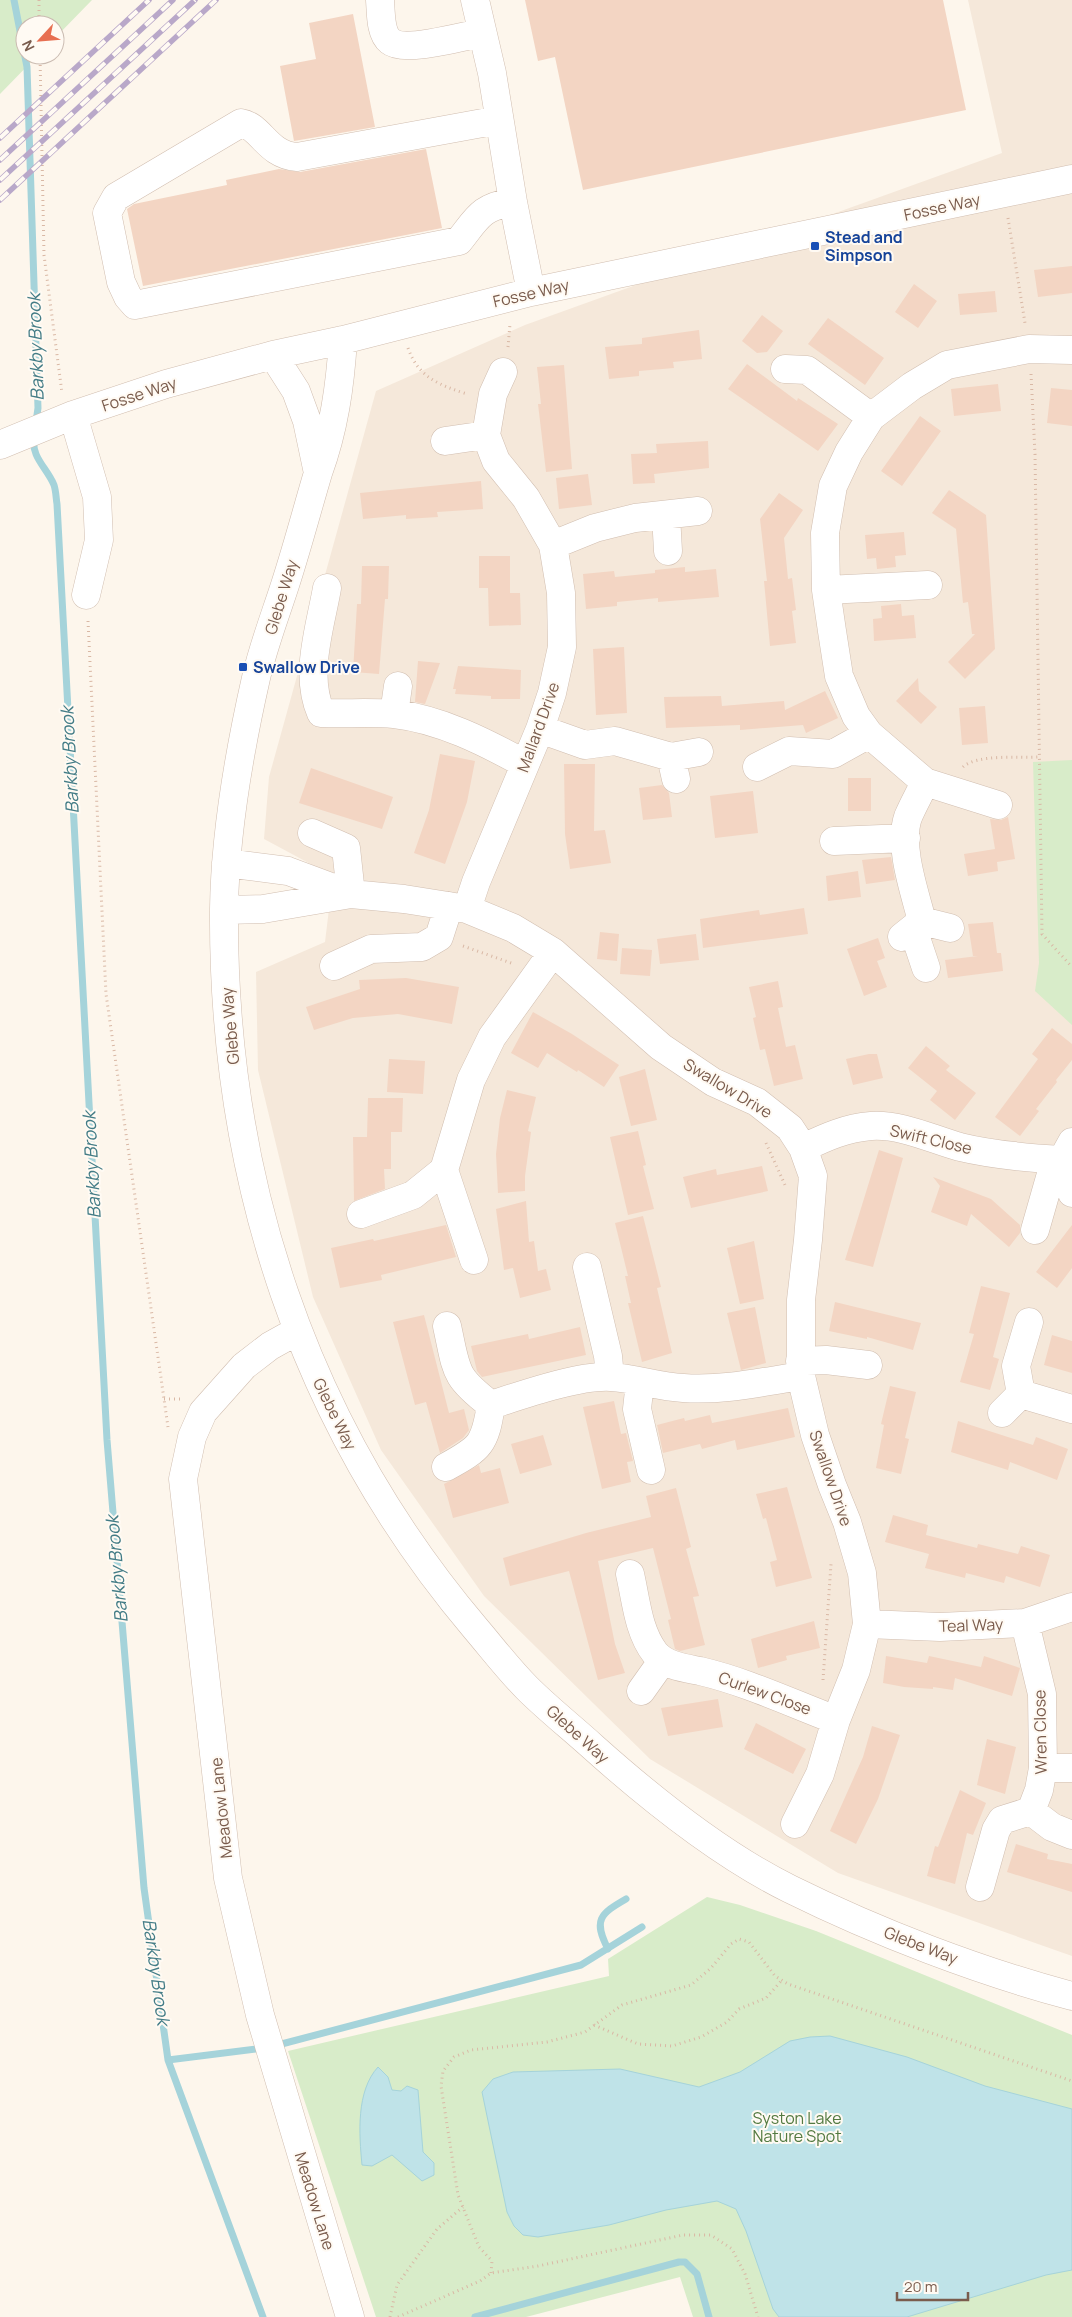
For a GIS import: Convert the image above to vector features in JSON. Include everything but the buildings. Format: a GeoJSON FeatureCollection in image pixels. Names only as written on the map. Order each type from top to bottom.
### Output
{"type":"FeatureCollection","features":[{"type":"Feature","properties":{"kind":"street"},"geometry":{"type":"LineString","coordinates":[[380,0],[384,31],[389,40],[397,44],[411,45],[481,33]]}},
{"type":"Feature","properties":{"kind":"street"},"geometry":{"type":"LineString","coordinates":[[475,0],[481,33],[492,73],[513,202],[531,292]]}},
{"type":"Feature","properties":{"kind":"street"},"geometry":{"type":"LineString","coordinates":[[499,120],[459,126],[318,155],[297,157],[278,152],[247,124],[241,123],[116,197],[108,213],[121,282],[128,298],[135,306],[458,241],[484,211],[496,205],[513,202]]}},
{"type":"Feature","properties":{"kind":"street","name":"Fosse Way"},"geometry":{"type":"LineString","coordinates":[[9,441],[63,419],[166,384],[273,355],[343,340],[531,292],[1072,179]]}},
{"type":"Feature","properties":{"kind":"street","name":"Glebe Way"},"geometry":{"type":"LineString","coordinates":[[343,340],[337,408],[329,441],[257,675],[237,784],[226,863],[224,910],[228,1009],[236,1095],[251,1179],[265,1237],[297,1331],[330,1408],[372,1484],[437,1583],[525,1686],[611,1763],[696,1832],[787,1888],[920,1947],[1072,1996]]}},
{"type":"Feature","properties":{"kind":"street"},"geometry":{"type":"LineString","coordinates":[[998,805],[957,790],[925,782],[869,734],[856,716],[839,676],[826,590],[825,533],[833,486],[849,452],[871,418],[912,386],[947,366],[1029,349],[1072,350]]}},
{"type":"Feature","properties":{"kind":"street"},"geometry":{"type":"LineString","coordinates":[[273,355],[296,391],[304,413],[318,472]]}},
{"type":"Feature","properties":{"kind":"street"},"geometry":{"type":"LineString","coordinates":[[785,370],[807,370],[871,418]]}},
{"type":"Feature","properties":{"kind":"street"},"geometry":{"type":"LineString","coordinates":[[445,441],[486,435],[491,402],[503,372]]}},
{"type":"Feature","properties":{"kind":"street"},"geometry":{"type":"LineString","coordinates":[[63,419],[97,497],[99,540],[86,595]]}},
{"type":"Feature","properties":{"kind":"street","name":"Mallard Drive"},"geometry":{"type":"LineString","coordinates":[[334,966],[371,949],[422,947],[439,937],[476,882],[540,729],[552,693],[562,647],[561,593],[552,545],[526,498],[496,460],[486,435]]}},
{"type":"Feature","properties":{"kind":"street"},"geometry":{"type":"LineString","coordinates":[[552,545],[595,528],[635,518],[698,512]]}},
{"type":"Feature","properties":{"kind":"street"},"geometry":{"type":"LineString","coordinates":[[666,515],[668,551]]}},
{"type":"Feature","properties":{"kind":"street"},"geometry":{"type":"LineString","coordinates":[[826,590],[928,585]]}},
{"type":"Feature","properties":{"kind":"street"},"geometry":{"type":"LineString","coordinates":[[327,588],[313,671],[314,698],[321,713],[394,714],[429,722],[478,739],[525,764]]}},
{"type":"Feature","properties":{"kind":"street"},"geometry":{"type":"LineString","coordinates":[[394,714],[398,686]]}},
{"type":"Feature","properties":{"kind":"street"},"geometry":{"type":"LineString","coordinates":[[540,729],[585,745],[615,741],[674,768],[699,752]]}},
{"type":"Feature","properties":{"kind":"street"},"geometry":{"type":"LineString","coordinates":[[757,767],[789,751],[833,754],[869,734]]}},
{"type":"Feature","properties":{"kind":"street"},"geometry":{"type":"LineString","coordinates":[[925,782],[908,819],[906,838],[912,929],[926,968]]}},
{"type":"Feature","properties":{"kind":"street"},"geometry":{"type":"LineString","coordinates":[[312,833],[346,848],[351,894]]}},
{"type":"Feature","properties":{"kind":"street"},"geometry":{"type":"LineString","coordinates":[[834,841],[906,838]]}},
{"type":"Feature","properties":{"kind":"street","name":"Swallow Drive"},"geometry":{"type":"LineString","coordinates":[[226,863],[288,871],[351,894],[404,899],[458,908],[513,928],[553,952],[661,1047],[713,1082],[758,1102],[790,1128],[803,1148],[813,1176],[801,1300],[800,1368],[815,1435],[847,1522],[862,1573],[867,1624]]}},
{"type":"Feature","properties":{"kind":"street","name":"Swallow Drive"},"geometry":{"type":"LineString","coordinates":[[224,910],[263,909],[351,894]]}},
{"type":"Feature","properties":{"kind":"street"},"geometry":{"type":"LineString","coordinates":[[912,929],[950,928]]}},
{"type":"Feature","properties":{"kind":"street"},"geometry":{"type":"LineString","coordinates":[[361,1214],[413,1195],[444,1170],[471,1080],[492,1038],[553,952]]}},
{"type":"Feature","properties":{"kind":"street","name":"Swift Close"},"geometry":{"type":"LineString","coordinates":[[803,1148],[839,1131],[873,1126],[921,1133],[960,1146],[1018,1157],[1063,1154]]}},
{"type":"Feature","properties":{"kind":"street"},"geometry":{"type":"LineString","coordinates":[[1063,1154],[1072,1193]]}},
{"type":"Feature","properties":{"kind":"street"},"geometry":{"type":"LineString","coordinates":[[1035,1230],[1063,1154]]}},
{"type":"Feature","properties":{"kind":"street"},"geometry":{"type":"LineString","coordinates":[[444,1170],[474,1260]]}},
{"type":"Feature","properties":{"kind":"street"},"geometry":{"type":"LineString","coordinates":[[587,1267],[608,1356],[610,1377]]}},
{"type":"Feature","properties":{"kind":"street"},"geometry":{"type":"LineString","coordinates":[[1021,1394],[1016,1366],[1030,1322]]}},
{"type":"Feature","properties":{"kind":"street"},"geometry":{"type":"LineString","coordinates":[[447,1326],[458,1375],[468,1387],[491,1405]]}},
{"type":"Feature","properties":{"kind":"street","name":"Meadow Lane"},"geometry":{"type":"LineString","coordinates":[[297,1331],[270,1346],[244,1366],[203,1412],[192,1437],[183,1478],[228,1878],[267,2037],[350,2317]]}},
{"type":"Feature","properties":{"kind":"street"},"geometry":{"type":"LineString","coordinates":[[491,1405],[529,1393],[584,1380],[610,1377],[683,1388],[729,1387],[826,1360],[868,1365]]}},
{"type":"Feature","properties":{"kind":"street"},"geometry":{"type":"LineString","coordinates":[[640,1382],[637,1409],[651,1470]]}},
{"type":"Feature","properties":{"kind":"street"},"geometry":{"type":"LineString","coordinates":[[1021,1394],[1072,1409]]}},
{"type":"Feature","properties":{"kind":"street"},"geometry":{"type":"LineString","coordinates":[[1002,1413],[1021,1394]]}},
{"type":"Feature","properties":{"kind":"street"},"geometry":{"type":"LineString","coordinates":[[446,1467],[473,1452],[487,1434],[491,1405]]}},
{"type":"Feature","properties":{"kind":"street"},"geometry":{"type":"LineString","coordinates":[[630,1574],[644,1635],[656,1654],[663,1660],[641,1691]]}},
{"type":"Feature","properties":{"kind":"street","name":"Teal Way"},"geometry":{"type":"LineString","coordinates":[[867,1624],[940,1627],[1025,1623],[1072,1606]]}},
{"type":"Feature","properties":{"kind":"street","name":"Wren Close"},"geometry":{"type":"LineString","coordinates":[[980,1887],[996,1830],[1002,1820],[1052,1825],[1039,1790],[1043,1768],[1042,1694],[1025,1623]]}},
{"type":"Feature","properties":{"kind":"street"},"geometry":{"type":"LineString","coordinates":[[795,1824],[820,1774],[827,1716],[856,1670],[867,1624]]}},
{"type":"Feature","properties":{"kind":"street","name":"Curlew Close"},"geometry":{"type":"LineString","coordinates":[[663,1660],[677,1666],[730,1678],[827,1716]]}},
{"type":"Feature","properties":{"kind":"street"},"geometry":{"type":"LineString","coordinates":[[1043,1768],[1072,1768]]}},
{"type":"Feature","properties":{"kind":"path"},"geometry":{"type":"LineString","coordinates":[[39,0],[39,15]]}},
{"type":"Feature","properties":{"kind":"path"},"geometry":{"type":"LineString","coordinates":[[40,65],[44,255],[63,419]]}},
{"type":"Feature","properties":{"kind":"path"},"geometry":{"type":"LineString","coordinates":[[1004,194],[1029,349],[1035,454],[1042,934],[1072,966]]}},
{"type":"Feature","properties":{"kind":"path"},"geometry":{"type":"LineString","coordinates":[[503,372],[511,327],[505,299]]}},
{"type":"Feature","properties":{"kind":"path"},"geometry":{"type":"LineString","coordinates":[[402,324],[411,356],[417,368],[427,377],[446,387],[491,402]]}},
{"type":"Feature","properties":{"kind":"path"},"geometry":{"type":"LineString","coordinates":[[86,595],[106,994],[168,1431]]}},
{"type":"Feature","properties":{"kind":"path"},"geometry":{"type":"LineString","coordinates":[[957,790],[957,773],[968,762],[1038,757]]}},
{"type":"Feature","properties":{"kind":"path"},"geometry":{"type":"LineString","coordinates":[[760,1135],[777,1166],[786,1190]]}},
{"type":"Feature","properties":{"kind":"path"},"geometry":{"type":"LineString","coordinates":[[827,1716],[822,1696],[832,1561]]}},
{"type":"Feature","properties":{"kind":"path"},"geometry":{"type":"LineString","coordinates":[[491,2273],[492,2260],[479,2247],[458,2194],[440,2086],[443,2071],[454,2057],[472,2050],[547,2042],[585,2032],[622,2005],[643,1997],[691,1985],[711,1968],[731,1944],[739,1938],[749,1942],[775,1976],[782,1980],[843,2003],[1072,2080]]}},
{"type":"Feature","properties":{"kind":"path"},"geometry":{"type":"LineString","coordinates":[[593,2025],[638,2044],[672,2046],[701,2037],[726,2022],[739,2009],[766,1998],[782,1980]]}},
{"type":"Feature","properties":{"kind":"path"},"geometry":{"type":"LineString","coordinates":[[390,2317],[396,2286],[437,2229],[463,2207]]}},
{"type":"Feature","properties":{"kind":"path"},"geometry":{"type":"LineString","coordinates":[[398,2317],[480,2281],[491,2273],[538,2266],[683,2235],[711,2235],[732,2249],[744,2274],[758,2317]]}},
{"type":"Feature","properties":{"kind":"shaded area"},"geometry":{"type":"Polygon","coordinates":[[[968,0],[1072,0],[1072,1956],[838,1873],[650,1759],[484,1596],[381,1450],[313,1297],[258,1070],[256,972],[325,942],[333,876],[264,839],[269,777],[376,391],[525,325],[1002,153],[968,0]]]}},
{"type":"Feature","properties":{"kind":"green space"},"geometry":{"type":"Polygon","coordinates":[[[0,0],[92,0],[65,28],[65,15],[15,15],[15,65],[28,65],[0,94],[0,0]]]}},
{"type":"Feature","properties":{"kind":"green space"},"geometry":{"type":"Polygon","coordinates":[[[1072,760],[1072,1025],[1035,991],[1039,963],[1033,762],[1072,760]]]}},
{"type":"Feature","properties":{"kind":"green space","name":"Syston Lake Nature Spot"},"geometry":{"type":"Polygon","coordinates":[[[707,1897],[740,1905],[816,1931],[1072,2035],[1072,2317],[693,2317],[680,2277],[526,2317],[376,2317],[288,2051],[609,1976],[608,1959],[707,1897]]]}},
{"type":"Feature","properties":{"kind":"water"},"geometry":{"type":"Polygon","coordinates":[[[830,2036],[907,2057],[985,2086],[1072,2109],[1072,2270],[1046,2275],[907,2317],[779,2317],[773,2309],[746,2231],[736,2209],[717,2201],[666,2210],[609,2225],[538,2237],[523,2235],[514,2226],[507,2212],[482,2092],[493,2079],[513,2072],[620,2069],[699,2087],[740,2072],[790,2041],[830,2036]]]}},
{"type":"Feature","properties":{"kind":"water"},"geometry":{"type":"Polygon","coordinates":[[[378,2067],[388,2077],[392,2090],[401,2091],[407,2086],[418,2090],[423,2152],[434,2163],[434,2175],[422,2181],[392,2155],[372,2166],[362,2165],[360,2127],[362,2100],[371,2077],[378,2067]]]}},
{"type":"Feature","properties":{"kind":"waterway","name":"Barkby Brook"},"geometry":{"type":"LineString","coordinates":[[14,0],[27,67],[38,408],[36,422]]}},
{"type":"Feature","properties":{"kind":"waterway","name":"Barkby Brook"},"geometry":{"type":"LineString","coordinates":[[34,438],[37,457],[54,485],[57,504],[107,1440],[144,1888],[168,2060],[263,2317]]}},
{"type":"Feature","properties":{"kind":"waterway"},"geometry":{"type":"LineString","coordinates":[[608,1949],[603,1939],[600,1924],[610,1909],[626,1899]]}},
{"type":"Feature","properties":{"kind":"waterway"},"geometry":{"type":"LineString","coordinates":[[274,2046],[581,1965],[642,1927]]}},
{"type":"Feature","properties":{"kind":"waterway"},"geometry":{"type":"LineString","coordinates":[[168,2060],[264,2048]]}},
{"type":"Feature","properties":{"kind":"waterway"},"geometry":{"type":"LineString","coordinates":[[475,2317],[679,2262],[685,2262],[697,2274],[709,2317]]}},
{"type":"Feature","properties":{"kind":"railway"},"geometry":{"type":"LineString","coordinates":[[0,138],[149,0]]}},
{"type":"Feature","properties":{"kind":"railway"},"geometry":{"type":"LineString","coordinates":[[0,160],[173,0]]}},
{"type":"Feature","properties":{"kind":"railway"},"geometry":{"type":"LineString","coordinates":[[0,180],[195,0]]}},
{"type":"Feature","properties":{"kind":"railway"},"geometry":{"type":"LineString","coordinates":[[0,200],[216,0]]}},
{"type":"Feature","properties":{"kind":"place","name":"Stead and Simpson"},"geometry":{"type":"Point","coordinates":[815,246]}},
{"type":"Feature","properties":{"kind":"place","name":"Swallow Drive"},"geometry":{"type":"Point","coordinates":[243,667]}}]}
